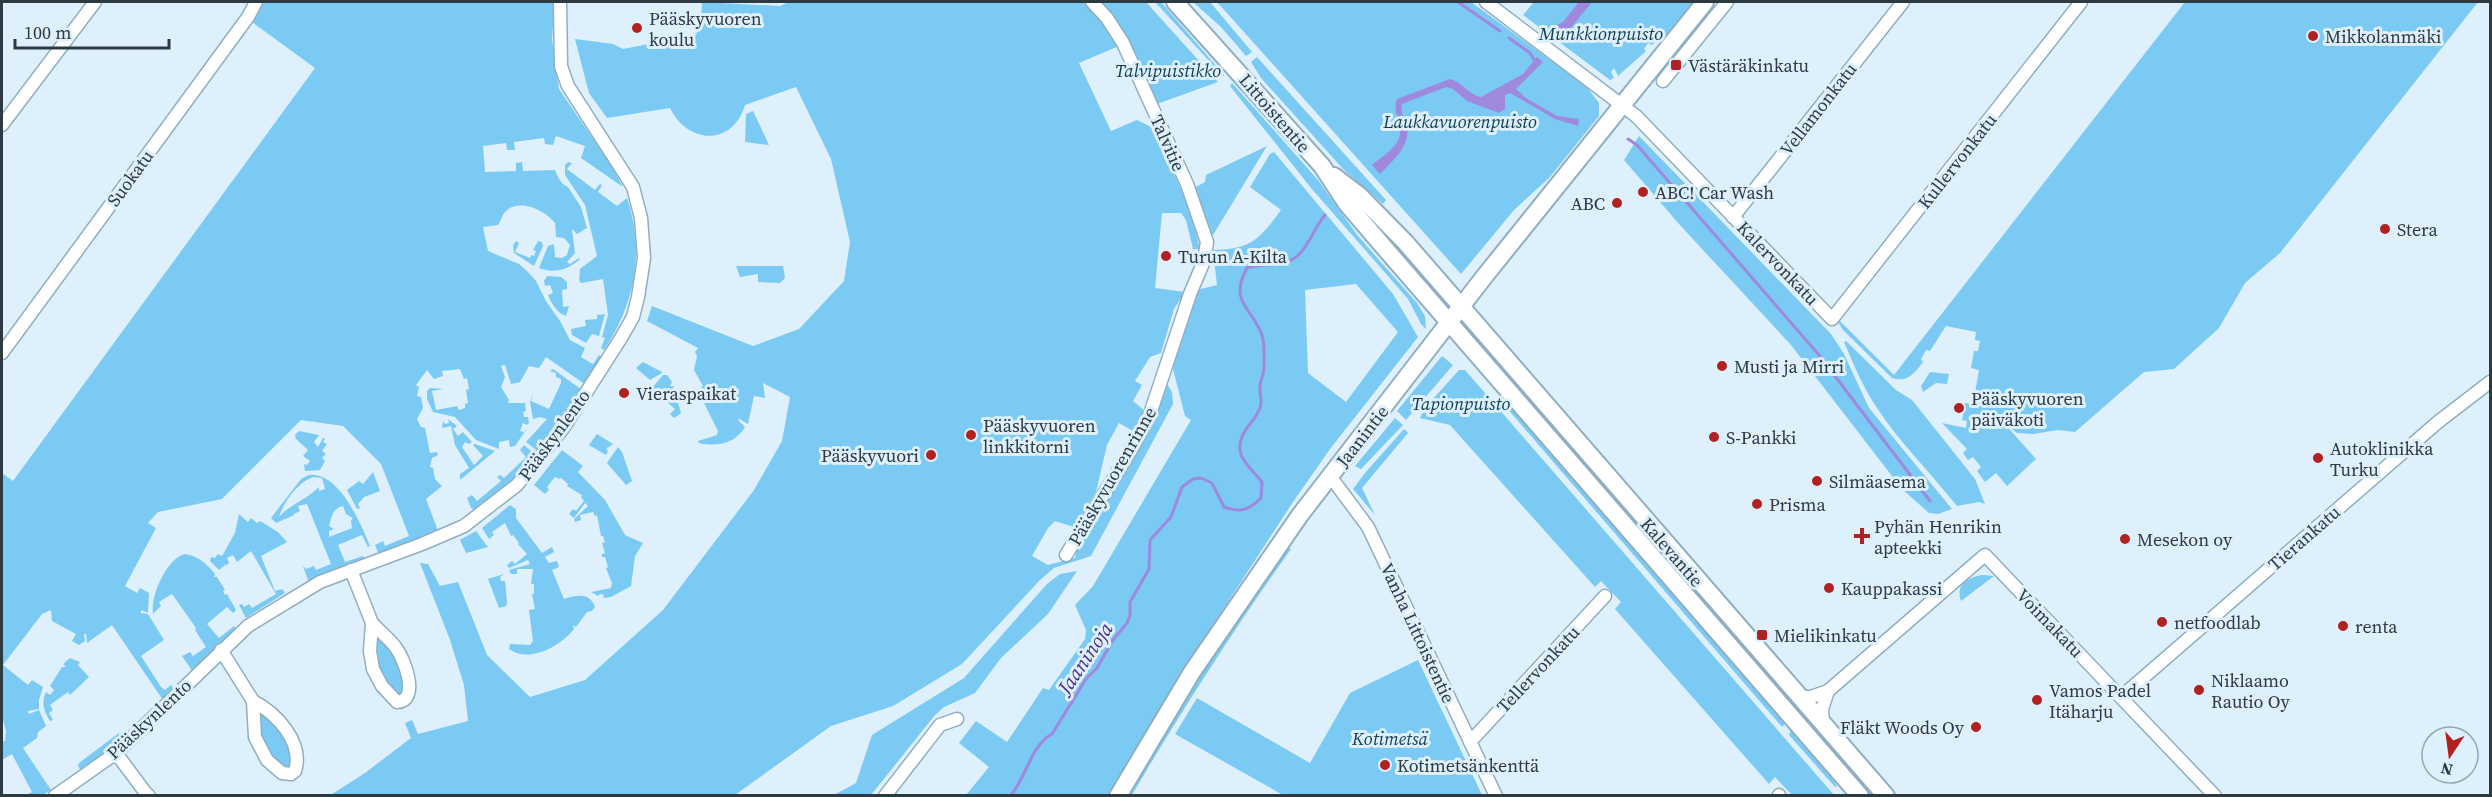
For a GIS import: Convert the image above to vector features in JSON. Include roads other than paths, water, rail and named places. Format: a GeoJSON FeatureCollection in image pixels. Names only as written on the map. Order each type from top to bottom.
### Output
{"type":"FeatureCollection","features":[{"type":"Feature","properties":{"kind":"main road","name":"Jaanintie"},"geometry":{"type":"LineString","coordinates":[[1118,795],[1221,628],[1270,556],[1462,306],[1621,105],[1682,44],[1705,2]]}},
{"type":"Feature","properties":{"kind":"main road","name":"Littoistentie"},"geometry":{"type":"LineString","coordinates":[[1178,3],[1322,166],[1347,204],[1449,323]]}},
{"type":"Feature","properties":{"kind":"main road","name":"Littoistentie"},"geometry":{"type":"LineString","coordinates":[[1322,166],[1360,196],[1462,306]]}},
{"type":"Feature","properties":{"kind":"main road","name":"Kalevantie"},"geometry":{"type":"LineString","coordinates":[[1462,306],[1886,795]]}},
{"type":"Feature","properties":{"kind":"main road","name":"Kalevantie"},"geometry":{"type":"LineString","coordinates":[[1449,323],[1860,795]]}},
{"type":"Feature","properties":{"kind":"street"},"geometry":{"type":"LineString","coordinates":[[2,125],[95,2]]}},
{"type":"Feature","properties":{"kind":"street","name":"Suokatu"},"geometry":{"type":"LineString","coordinates":[[2,353],[256,2]]}},
{"type":"Feature","properties":{"kind":"street","name":"Pääskynlento"},"geometry":{"type":"LineString","coordinates":[[55,795],[116,753],[248,626],[320,582],[458,529],[517,485],[564,428],[633,317],[644,258],[641,218],[633,187],[568,86],[561,66],[560,2]]}},
{"type":"Feature","properties":{"kind":"street","name":"Talvitie"},"geometry":{"type":"LineString","coordinates":[[1092,2],[1107,18],[1123,43],[1187,184],[1207,242],[1204,261],[1190,294]]}},
{"type":"Feature","properties":{"kind":"street"},"geometry":{"type":"LineString","coordinates":[[1486,2],[1621,105]]}},
{"type":"Feature","properties":{"kind":"street","name":"Jaanintie"},"geometry":{"type":"LineString","coordinates":[[1682,44],[1727,2]]}},
{"type":"Feature","properties":{"kind":"street","name":"Vellamonkatu"},"geometry":{"type":"LineString","coordinates":[[1733,217],[1903,2]]}},
{"type":"Feature","properties":{"kind":"street","name":"Kullervonkatu"},"geometry":{"type":"LineString","coordinates":[[1832,319],[2080,2]]}},
{"type":"Feature","properties":{"kind":"street"},"geometry":{"type":"LineString","coordinates":[[1663,81],[1682,44]]}},
{"type":"Feature","properties":{"kind":"street","name":"Kalervonkatu"},"geometry":{"type":"LineString","coordinates":[[1621,105],[1636,116],[1832,319]]}},
{"type":"Feature","properties":{"kind":"street","name":"Pääskyvuorenrinne"},"geometry":{"type":"LineString","coordinates":[[1066,555],[1131,450],[1150,414],[1190,294]]}},
{"type":"Feature","properties":{"kind":"street","name":"Tierankatu"},"geometry":{"type":"LineString","coordinates":[[2121,697],[2438,422],[2490,382]]}},
{"type":"Feature","properties":{"kind":"street","name":"Vanha Littoistentie"},"geometry":{"type":"LineString","coordinates":[[1330,476],[1368,527],[1496,795]]}},
{"type":"Feature","properties":{"kind":"street","name":"Voimakatu"},"geometry":{"type":"LineString","coordinates":[[1828,691],[1985,555],[2215,795]]}},
{"type":"Feature","properties":{"kind":"street"},"geometry":{"type":"LineString","coordinates":[[351,570],[372,623],[396,648],[403,661],[409,692],[407,698],[402,702],[391,698],[373,669],[370,651],[372,623]]}},
{"type":"Feature","properties":{"kind":"street","name":"Tellervonkatu"},"geometry":{"type":"LineString","coordinates":[[1470,742],[1605,596]]}},
{"type":"Feature","properties":{"kind":"street"},"geometry":{"type":"LineString","coordinates":[[221,650],[253,701],[272,713],[289,736],[297,762],[295,771],[291,774],[278,771],[260,748],[255,737],[253,701]]}},
{"type":"Feature","properties":{"kind":"street"},"geometry":{"type":"LineString","coordinates":[[1799,697],[1811,697],[1828,691]]}},
{"type":"Feature","properties":{"kind":"street"},"geometry":{"type":"LineString","coordinates":[[1823,724],[1822,709],[1828,691]]}},
{"type":"Feature","properties":{"kind":"street"},"geometry":{"type":"LineString","coordinates":[[885,795],[940,725],[957,719]]}},
{"type":"Feature","properties":{"kind":"street"},"geometry":{"type":"LineString","coordinates":[[116,753],[146,794]]}},
{"type":"Feature","properties":{"kind":"waterway"},"geometry":{"type":"LineString","coordinates":[[1458,2],[1500,31]]}},
{"type":"Feature","properties":{"kind":"waterway"},"geometry":{"type":"LineString","coordinates":[[1509,38],[1530,53],[1536,63]]}},
{"type":"Feature","properties":{"kind":"waterway"},"geometry":{"type":"LineString","coordinates":[[1628,139],[1637,145],[1819,355],[1930,501]]}},
{"type":"Feature","properties":{"kind":"waterway","name":"Jaaninoja"},"geometry":{"type":"LineString","coordinates":[[1010,796],[1039,746],[1052,734],[1086,679],[1097,668],[1113,640],[1127,623],[1130,615],[1130,602],[1149,569],[1150,540],[1171,517],[1182,487],[1193,479],[1201,478],[1212,483],[1224,507],[1235,510],[1249,508],[1261,498],[1262,482],[1243,459],[1240,446],[1245,431],[1257,415],[1261,405],[1260,385],[1264,372],[1262,335],[1241,297],[1242,280],[1247,268],[1292,260],[1308,243],[1325,215]]}},
{"type":"Feature","properties":{"kind":"place","name":"Pääskyvuoren koulu"},"geometry":{"type":"Point","coordinates":[637,28]}},
{"type":"Feature","properties":{"kind":"place","name":"Mikkolanmäki"},"geometry":{"type":"Point","coordinates":[2313,36]}},
{"type":"Feature","properties":{"kind":"place","name":"Västäräkinkatu"},"geometry":{"type":"Point","coordinates":[1676,65]}},
{"type":"Feature","properties":{"kind":"place","name":"ABC! Car Wash"},"geometry":{"type":"Point","coordinates":[1643,192]}},
{"type":"Feature","properties":{"kind":"place","name":"ABC"},"geometry":{"type":"Point","coordinates":[1617,203]}},
{"type":"Feature","properties":{"kind":"place","name":"Stera"},"geometry":{"type":"Point","coordinates":[2385,229]}},
{"type":"Feature","properties":{"kind":"place","name":"Turun A-Kilta"},"geometry":{"type":"Point","coordinates":[1166,256]}},
{"type":"Feature","properties":{"kind":"place","name":"Musti ja Mirri"},"geometry":{"type":"Point","coordinates":[1722,366]}},
{"type":"Feature","properties":{"kind":"place","name":"Vieraspaikat"},"geometry":{"type":"Point","coordinates":[624,393]}},
{"type":"Feature","properties":{"kind":"place","name":"Pääskyvuoren päiväkoti"},"geometry":{"type":"Point","coordinates":[1959,408]}},
{"type":"Feature","properties":{"kind":"place","name":"Pääskyvuoren linkkitorni"},"geometry":{"type":"Point","coordinates":[971,435]}},
{"type":"Feature","properties":{"kind":"place","name":"S-Pankki"},"geometry":{"type":"Point","coordinates":[1714,437]}},
{"type":"Feature","properties":{"kind":"place","name":"Pääskyvuori"},"geometry":{"type":"Point","coordinates":[931,455]}},
{"type":"Feature","properties":{"kind":"place","name":"Autoklinikka Turku"},"geometry":{"type":"Point","coordinates":[2318,458]}},
{"type":"Feature","properties":{"kind":"place","name":"Silmäasema"},"geometry":{"type":"Point","coordinates":[1817,481]}},
{"type":"Feature","properties":{"kind":"place","name":"Prisma"},"geometry":{"type":"Point","coordinates":[1757,504]}},
{"type":"Feature","properties":{"kind":"place","name":"Pyhän Henrikin apteekki"},"geometry":{"type":"Point","coordinates":[1862,536]}},
{"type":"Feature","properties":{"kind":"place","name":"Mesekon oy"},"geometry":{"type":"Point","coordinates":[2125,539]}},
{"type":"Feature","properties":{"kind":"place","name":"Kauppakassi"},"geometry":{"type":"Point","coordinates":[1829,588]}},
{"type":"Feature","properties":{"kind":"place","name":"netfoodlab"},"geometry":{"type":"Point","coordinates":[2162,622]}},
{"type":"Feature","properties":{"kind":"place","name":"renta"},"geometry":{"type":"Point","coordinates":[2343,626]}},
{"type":"Feature","properties":{"kind":"place","name":"Mielikinkatu"},"geometry":{"type":"Point","coordinates":[1762,635]}},
{"type":"Feature","properties":{"kind":"place","name":"Niklaamo Rautio Oy"},"geometry":{"type":"Point","coordinates":[2199,690]}},
{"type":"Feature","properties":{"kind":"place","name":"Vamos Padel Itäharju"},"geometry":{"type":"Point","coordinates":[2037,700]}},
{"type":"Feature","properties":{"kind":"place","name":"Fläkt Woods Oy"},"geometry":{"type":"Point","coordinates":[1976,727]}},
{"type":"Feature","properties":{"kind":"place","name":"Kotimetsänkenttä"},"geometry":{"type":"Point","coordinates":[1385,765]}},
{"type":"Feature","properties":{"kind":"park label","name":"Munkkionpuisto"},"geometry":{"type":"Point","coordinates":[1601,33]}},
{"type":"Feature","properties":{"kind":"park label","name":"Talvipuistikko"},"geometry":{"type":"Point","coordinates":[1168,70]}},
{"type":"Feature","properties":{"kind":"park label","name":"Laukkavuorenpuisto"},"geometry":{"type":"Point","coordinates":[1460,121]}},
{"type":"Feature","properties":{"kind":"park label","name":"Tapionpuisto"},"geometry":{"type":"Point","coordinates":[1461,403]}},
{"type":"Feature","properties":{"kind":"park label","name":"Kotimetsä"},"geometry":{"type":"Point","coordinates":[1390,738]}}]}
